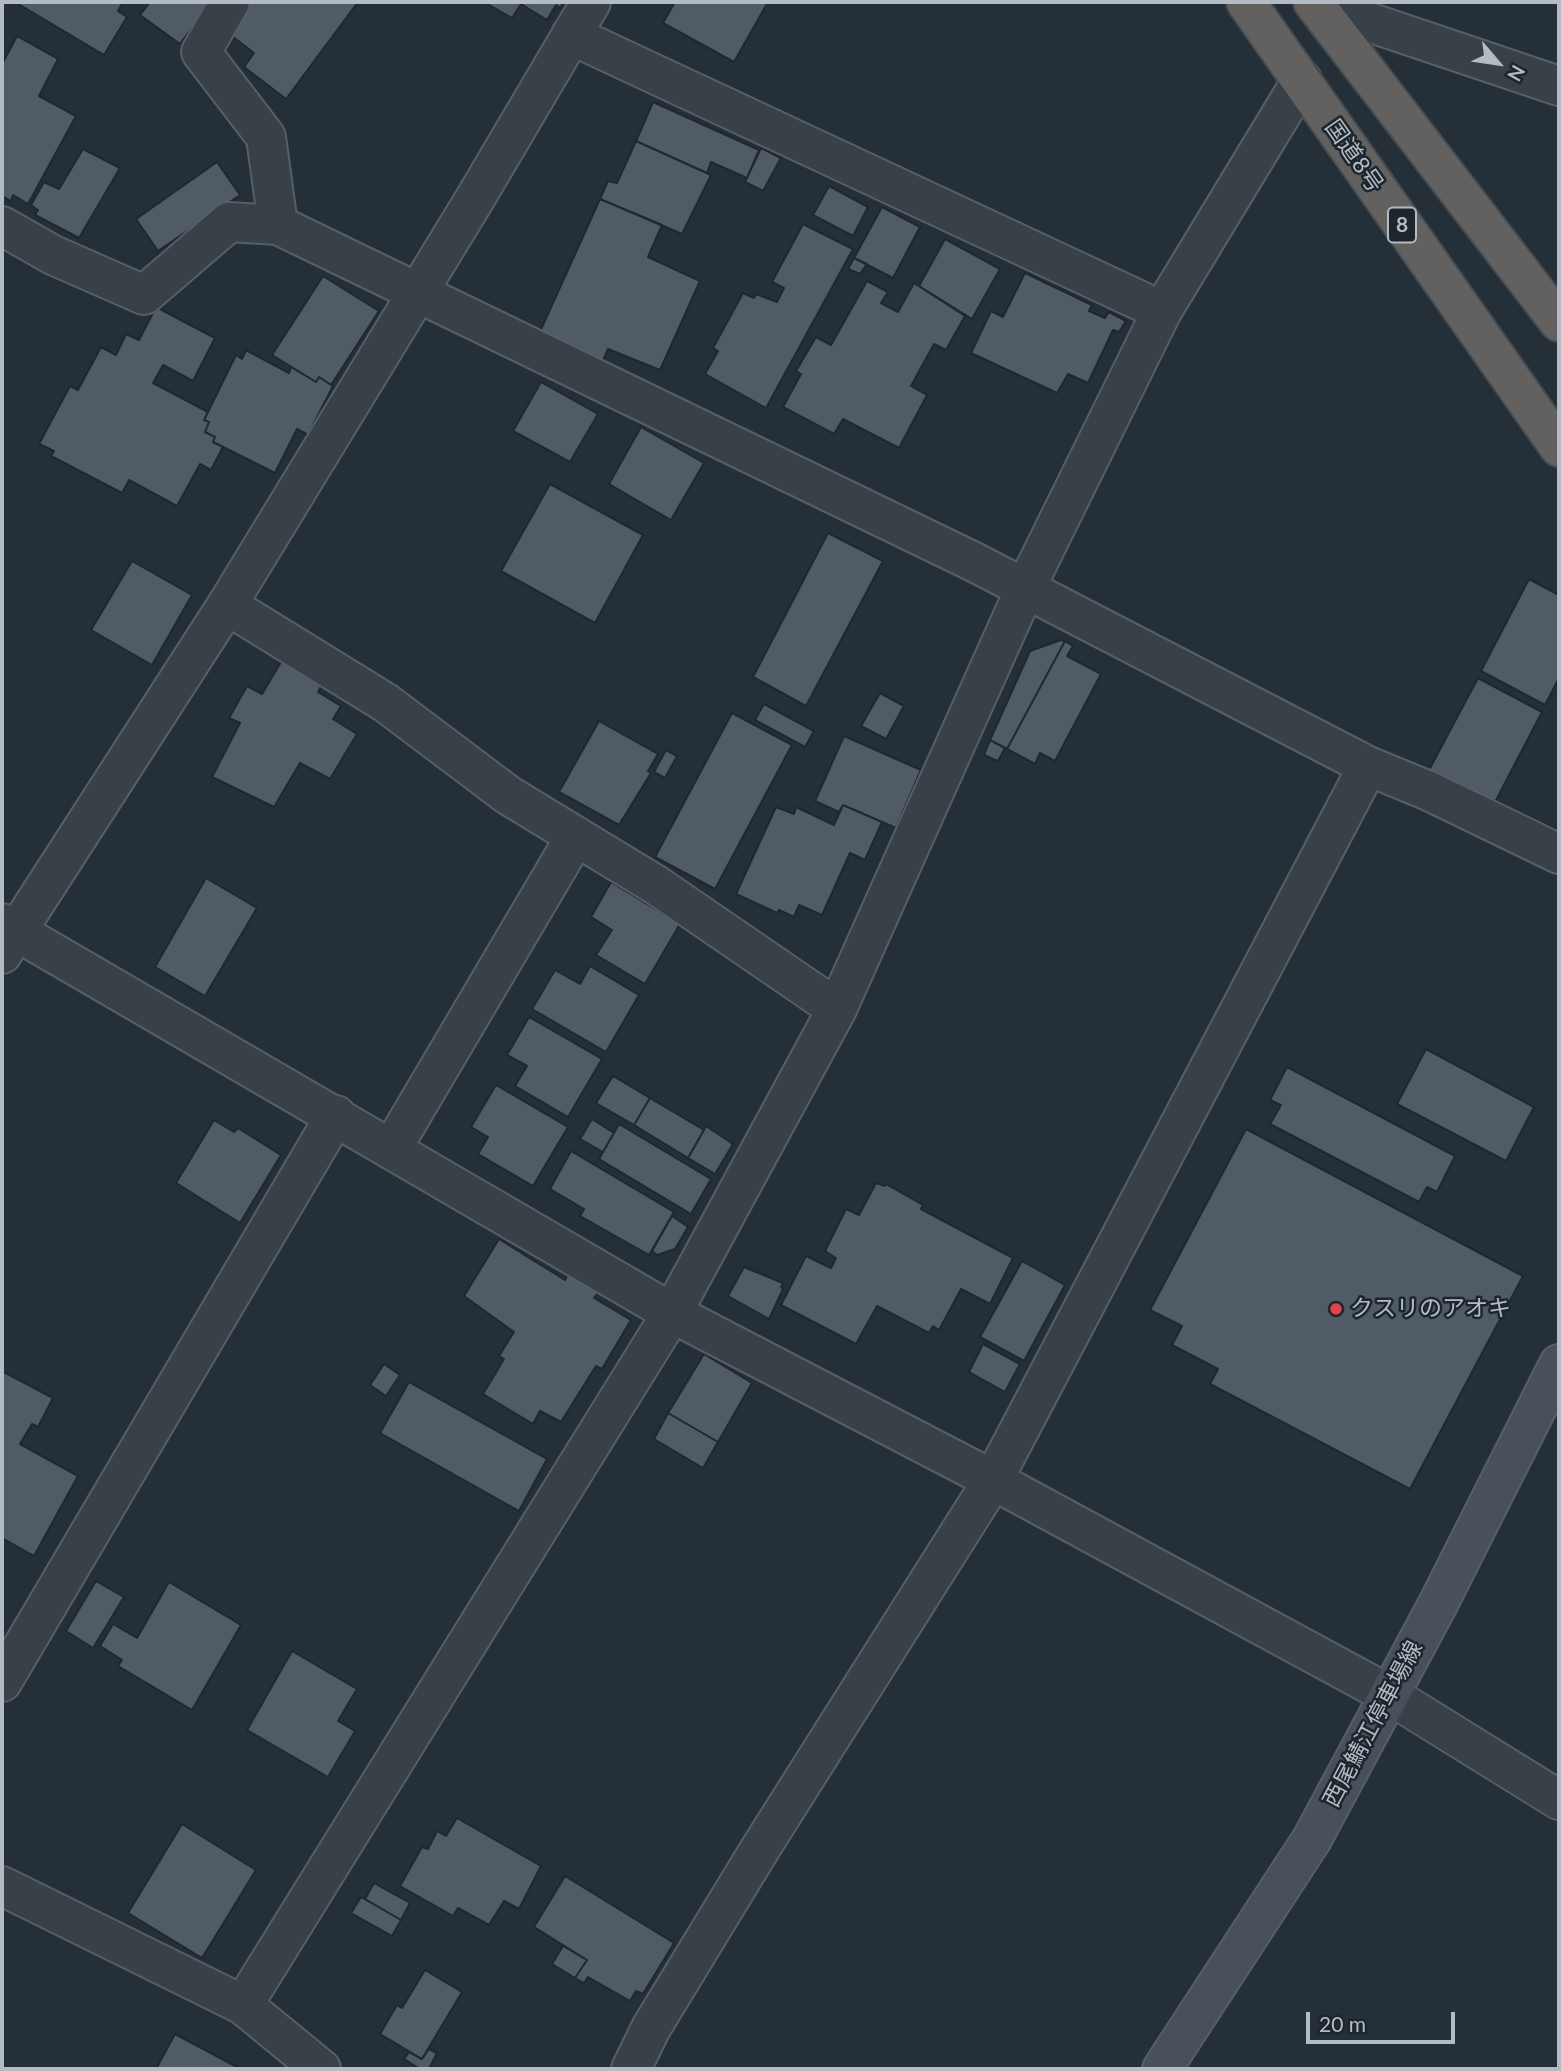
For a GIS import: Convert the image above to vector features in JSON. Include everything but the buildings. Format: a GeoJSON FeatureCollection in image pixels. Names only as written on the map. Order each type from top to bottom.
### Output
{"type":"FeatureCollection","features":[{"type":"Feature","properties":{"kind":"highway","name":"国道8号"},"geometry":{"type":"LineString","coordinates":[[1246,2],[1559,447]]}},
{"type":"Feature","properties":{"kind":"highway"},"geometry":{"type":"LineString","coordinates":[[1314,3],[1559,322]]}},
{"type":"Feature","properties":{"kind":"main road","name":"西尾鯖江停車場線"},"geometry":{"type":"LineString","coordinates":[[1161,2069],[1312,1839],[1438,1604],[1559,1364]]}},
{"type":"Feature","properties":{"kind":"street"},"geometry":{"type":"LineString","coordinates":[[230,2],[201,52],[266,137],[278,225]]}},
{"type":"Feature","properties":{"kind":"street"},"geometry":{"type":"LineString","coordinates":[[591,2],[418,293],[227,605],[6,935],[336,1115],[672,1313],[993,1480],[1388,1693],[1559,1800]]}},
{"type":"Feature","properties":{"kind":"street"},"geometry":{"type":"LineString","coordinates":[[1314,3],[1559,86]]}},
{"type":"Feature","properties":{"kind":"street"},"geometry":{"type":"LineString","coordinates":[[571,35],[1161,311]]}},
{"type":"Feature","properties":{"kind":"street"},"geometry":{"type":"LineString","coordinates":[[243,2005],[672,1313],[837,1009],[1024,589],[1161,311],[1302,80]]}},
{"type":"Feature","properties":{"kind":"street"},"geometry":{"type":"LineString","coordinates":[[2,226],[52,255],[144,295],[229,222],[278,225],[1024,589],[1368,766],[1429,791],[1559,855]]}},
{"type":"Feature","properties":{"kind":"street"},"geometry":{"type":"LineString","coordinates":[[227,605],[386,703],[508,795],[656,885],[837,1009]]}},
{"type":"Feature","properties":{"kind":"street"},"geometry":{"type":"LineString","coordinates":[[631,2069],[651,2028],[731,1897],[993,1480],[1368,766]]}},
{"type":"Feature","properties":{"kind":"street"},"geometry":{"type":"LineString","coordinates":[[392,1148],[576,836]]}},
{"type":"Feature","properties":{"kind":"street"},"geometry":{"type":"LineString","coordinates":[[2,1682],[336,1115]]}},
{"type":"Feature","properties":{"kind":"street"},"geometry":{"type":"LineString","coordinates":[[2,1886],[243,2005],[321,2069]]}},
{"type":"Feature","properties":{"kind":"place","name":"クスリのアオキ"},"geometry":{"type":"Point","coordinates":[1336,1309]}}]}
